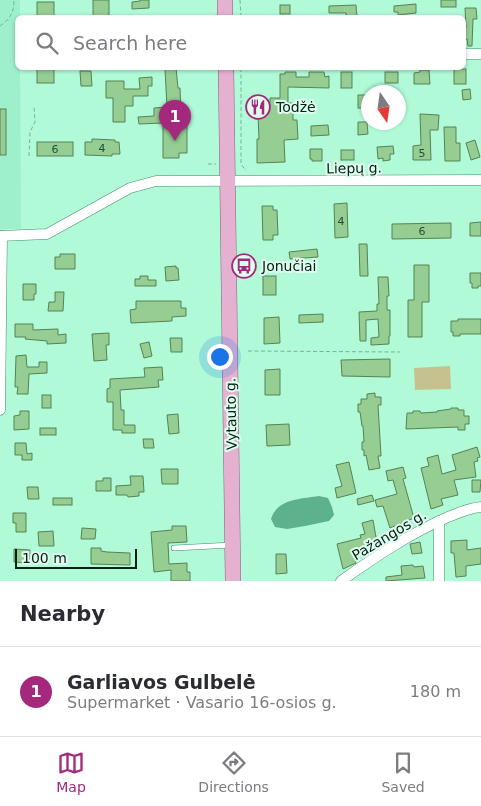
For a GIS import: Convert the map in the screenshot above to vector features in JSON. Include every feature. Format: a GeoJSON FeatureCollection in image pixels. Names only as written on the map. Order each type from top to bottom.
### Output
{"type":"FeatureCollection","features":[{"type":"Feature","properties":{"kind":"main road"},"geometry":{"type":"LineString","coordinates":[[225,0],[225,15]]}},
{"type":"Feature","properties":{"kind":"main road","name":"Vytauto g."},"geometry":{"type":"LineString","coordinates":[[226,70],[233,581]]}},
{"type":"Feature","properties":{"kind":"street"},"geometry":{"type":"LineString","coordinates":[[466,54],[481,54]]}},
{"type":"Feature","properties":{"kind":"street","name":"Liepų g."},"geometry":{"type":"LineString","coordinates":[[1,236],[47,234],[130,188],[156,182],[481,180]]}},
{"type":"Feature","properties":{"kind":"street"},"geometry":{"type":"LineString","coordinates":[[0,410],[1,236]]}},
{"type":"Feature","properties":{"kind":"street","name":"Pažangos g."},"geometry":{"type":"LineString","coordinates":[[341,581],[393,545],[425,526],[462,512],[481,508]]}},
{"type":"Feature","properties":{"kind":"street"},"geometry":{"type":"LineString","coordinates":[[438,521],[439,581]]}},
{"type":"Feature","properties":{"kind":"lane"},"geometry":{"type":"LineString","coordinates":[[174,548],[232,545]]}},
{"type":"Feature","properties":{"kind":"path"},"geometry":{"type":"LineString","coordinates":[[0,26],[10,20],[14,0]]}},
{"type":"Feature","properties":{"kind":"path"},"geometry":{"type":"LineString","coordinates":[[240,0],[240,15]]}},
{"type":"Feature","properties":{"kind":"path"},"geometry":{"type":"LineString","coordinates":[[241,70],[241,164],[247,172],[253,174],[253,182]]}},
{"type":"Feature","properties":{"kind":"path"},"geometry":{"type":"LineString","coordinates":[[30,156],[30,132],[35,122],[34,107]]}},
{"type":"Feature","properties":{"kind":"path"},"geometry":{"type":"LineString","coordinates":[[248,351],[400,352]]}},
{"type":"Feature","properties":{"kind":"shaded area"},"geometry":{"type":"Polygon","coordinates":[[[0,0],[20,0],[20,15],[15,15],[15,70],[20,70],[21,229],[0,229],[0,0]]]}},
{"type":"Feature","properties":{"kind":"shaded area"},"geometry":{"type":"Polygon","coordinates":[[[450,366],[451,389],[415,390],[414,368],[450,366]]]}},
{"type":"Feature","properties":{"kind":"shaded area"},"geometry":{"type":"Polygon","coordinates":[[[319,496],[328,498],[332,507],[334,515],[329,521],[287,529],[275,527],[271,519],[278,507],[297,499],[319,496]]]}},
{"type":"Feature","properties":{"kind":"building"},"geometry":{"type":"Polygon","coordinates":[[[93,0],[109,0],[109,15],[93,15],[93,0]]]}},
{"type":"Feature","properties":{"kind":"building"},"geometry":{"type":"Polygon","coordinates":[[[149,0],[149,8],[132,9],[132,2],[149,0]]]}},
{"type":"Feature","properties":{"kind":"building"},"geometry":{"type":"Polygon","coordinates":[[[441,0],[456,0],[456,7],[441,7],[441,0]]]}},
{"type":"Feature","properties":{"kind":"building"},"geometry":{"type":"Polygon","coordinates":[[[37,2],[54,2],[54,15],[37,15],[37,2]]]}},
{"type":"Feature","properties":{"kind":"building"},"geometry":{"type":"Polygon","coordinates":[[[416,4],[416,13],[398,15],[398,12],[394,12],[394,6],[416,4]]]}},
{"type":"Feature","properties":{"kind":"building"},"geometry":{"type":"Polygon","coordinates":[[[280,5],[290,5],[290,14],[280,14],[280,5]]]}},
{"type":"Feature","properties":{"kind":"building"},"geometry":{"type":"Polygon","coordinates":[[[356,5],[357,15],[329,13],[329,6],[356,5]]]}},
{"type":"Feature","properties":{"kind":"building"},"geometry":{"type":"Polygon","coordinates":[[[465,8],[476,8],[477,19],[473,19],[472,46],[468,46],[466,39],[465,8]]]}},
{"type":"Feature","properties":{"kind":"building"},"geometry":{"type":"Polygon","coordinates":[[[37,70],[54,70],[54,83],[37,83],[37,70]]]}},
{"type":"Feature","properties":{"kind":"building"},"geometry":{"type":"Polygon","coordinates":[[[165,70],[176,70],[178,88],[180,88],[181,113],[187,113],[187,153],[179,153],[179,158],[163,158],[163,123],[139,124],[138,117],[154,116],[154,108],[167,107],[165,70]]]}},
{"type":"Feature","properties":{"kind":"building"},"geometry":{"type":"Polygon","coordinates":[[[420,70],[429,70],[430,84],[414,84],[414,73],[420,72],[420,70]]]}},
{"type":"Feature","properties":{"kind":"building"},"geometry":{"type":"Polygon","coordinates":[[[454,70],[466,70],[466,84],[454,84],[454,70]]]}},
{"type":"Feature","properties":{"kind":"building"},"geometry":{"type":"Polygon","coordinates":[[[80,71],[91,71],[92,86],[81,86],[80,71]]]}},
{"type":"Feature","properties":{"kind":"building"},"geometry":{"type":"Polygon","coordinates":[[[285,72],[296,72],[296,77],[309,77],[309,72],[324,72],[325,77],[329,76],[329,88],[288,87],[288,103],[293,103],[293,120],[297,120],[298,139],[284,140],[285,162],[257,163],[258,115],[254,115],[254,104],[270,103],[270,98],[280,98],[280,74],[285,74],[285,72]]]}},
{"type":"Feature","properties":{"kind":"building"},"geometry":{"type":"Polygon","coordinates":[[[341,72],[352,72],[352,88],[341,88],[341,72]]]}},
{"type":"Feature","properties":{"kind":"building"},"geometry":{"type":"Polygon","coordinates":[[[385,72],[398,72],[398,83],[385,83],[385,72]]]}},
{"type":"Feature","properties":{"kind":"building"},"geometry":{"type":"Polygon","coordinates":[[[152,77],[152,86],[148,86],[148,96],[133,96],[133,106],[125,106],[125,122],[113,122],[113,98],[106,98],[106,81],[124,81],[124,89],[140,89],[139,78],[152,77]]]}},
{"type":"Feature","properties":{"kind":"building"},"geometry":{"type":"Polygon","coordinates":[[[470,89],[471,99],[463,100],[462,90],[470,89]]]}},
{"type":"Feature","properties":{"kind":"building"},"geometry":{"type":"Polygon","coordinates":[[[358,95],[361,95],[361,108],[358,108],[358,95]]]}},
{"type":"Feature","properties":{"kind":"building"},"geometry":{"type":"Polygon","coordinates":[[[0,109],[6,109],[6,155],[0,155],[0,109]]]}},
{"type":"Feature","properties":{"kind":"building"},"geometry":{"type":"Polygon","coordinates":[[[420,114],[439,115],[438,130],[430,130],[431,160],[413,160],[413,146],[421,145],[420,114]]]}},
{"type":"Feature","properties":{"kind":"building"},"geometry":{"type":"Polygon","coordinates":[[[358,122],[361,122],[361,130],[368,130],[368,134],[358,135],[358,122]]]}},
{"type":"Feature","properties":{"kind":"building"},"geometry":{"type":"Polygon","coordinates":[[[328,125],[329,135],[311,136],[311,126],[328,125]]]}},
{"type":"Feature","properties":{"kind":"building"},"geometry":{"type":"Polygon","coordinates":[[[444,127],[456,127],[456,143],[460,143],[460,161],[445,161],[444,127]]]}},
{"type":"Feature","properties":{"kind":"building"},"geometry":{"type":"Polygon","coordinates":[[[92,139],[115,140],[115,142],[119,142],[120,154],[112,154],[112,156],[85,155],[85,142],[92,142],[92,139]]]}},
{"type":"Feature","properties":{"kind":"building"},"geometry":{"type":"Polygon","coordinates":[[[475,140],[480,157],[471,160],[466,143],[475,140]]]}},
{"type":"Feature","properties":{"kind":"building"},"geometry":{"type":"Polygon","coordinates":[[[37,142],[73,142],[73,156],[37,156],[37,142]]]}},
{"type":"Feature","properties":{"kind":"building"},"geometry":{"type":"Polygon","coordinates":[[[393,146],[394,154],[390,154],[390,160],[383,161],[383,158],[378,159],[377,147],[393,146]]]}},
{"type":"Feature","properties":{"kind":"building"},"geometry":{"type":"Polygon","coordinates":[[[310,149],[322,149],[322,161],[312,161],[310,159],[310,149]]]}},
{"type":"Feature","properties":{"kind":"building"},"geometry":{"type":"Polygon","coordinates":[[[341,150],[354,150],[354,160],[341,160],[341,150]]]}},
{"type":"Feature","properties":{"kind":"building"},"geometry":{"type":"Polygon","coordinates":[[[347,203],[348,237],[335,238],[334,204],[347,203]]]}},
{"type":"Feature","properties":{"kind":"building"},"geometry":{"type":"Polygon","coordinates":[[[262,206],[273,206],[273,210],[277,210],[278,235],[273,235],[273,240],[263,240],[262,206]]]}},
{"type":"Feature","properties":{"kind":"building"},"geometry":{"type":"Polygon","coordinates":[[[481,222],[481,236],[470,236],[470,223],[481,222]]]}},
{"type":"Feature","properties":{"kind":"building"},"geometry":{"type":"Polygon","coordinates":[[[451,223],[451,238],[392,239],[392,224],[451,223]]]}},
{"type":"Feature","properties":{"kind":"building"},"geometry":{"type":"Polygon","coordinates":[[[359,244],[367,244],[368,276],[360,276],[359,244]]]}},
{"type":"Feature","properties":{"kind":"building"},"geometry":{"type":"Polygon","coordinates":[[[317,249],[318,257],[290,259],[289,252],[317,249]]]}},
{"type":"Feature","properties":{"kind":"building"},"geometry":{"type":"Polygon","coordinates":[[[60,254],[75,254],[75,269],[55,269],[55,257],[60,257],[60,254]]]}},
{"type":"Feature","properties":{"kind":"building"},"geometry":{"type":"Polygon","coordinates":[[[414,265],[429,265],[429,302],[422,302],[422,337],[408,337],[408,300],[414,300],[414,265]]]}},
{"type":"Feature","properties":{"kind":"building"},"geometry":{"type":"Polygon","coordinates":[[[176,266],[178,268],[179,280],[166,281],[165,267],[176,266]]]}},
{"type":"Feature","properties":{"kind":"building"},"geometry":{"type":"Polygon","coordinates":[[[470,273],[481,273],[481,286],[472,288],[470,273]]]}},
{"type":"Feature","properties":{"kind":"building"},"geometry":{"type":"Polygon","coordinates":[[[140,276],[148,276],[148,280],[156,280],[156,286],[135,286],[135,279],[140,279],[140,276]]]}},
{"type":"Feature","properties":{"kind":"building"},"geometry":{"type":"Polygon","coordinates":[[[263,276],[276,276],[276,295],[263,295],[263,276]]]}},
{"type":"Feature","properties":{"kind":"building"},"geometry":{"type":"Polygon","coordinates":[[[378,277],[388,277],[389,296],[387,296],[387,310],[390,310],[390,336],[389,344],[371,345],[371,338],[379,337],[378,319],[366,320],[366,341],[360,341],[359,312],[377,311],[377,304],[379,304],[378,277]]]}},
{"type":"Feature","properties":{"kind":"building"},"geometry":{"type":"Polygon","coordinates":[[[23,284],[36,284],[34,300],[23,300],[23,284]]]}},
{"type":"Feature","properties":{"kind":"building"},"geometry":{"type":"Polygon","coordinates":[[[55,292],[64,292],[63,311],[48,311],[49,302],[55,302],[55,292]]]}},
{"type":"Feature","properties":{"kind":"building"},"geometry":{"type":"Polygon","coordinates":[[[136,301],[181,301],[181,308],[186,308],[186,316],[172,317],[172,321],[131,323],[130,310],[136,309],[136,301]]]}},
{"type":"Feature","properties":{"kind":"building"},"geometry":{"type":"Polygon","coordinates":[[[323,314],[323,322],[299,323],[299,315],[323,314]]]}},
{"type":"Feature","properties":{"kind":"building"},"geometry":{"type":"Polygon","coordinates":[[[279,317],[280,343],[264,344],[264,318],[279,317]]]}},
{"type":"Feature","properties":{"kind":"building"},"geometry":{"type":"Polygon","coordinates":[[[458,319],[481,319],[481,334],[453,336],[451,321],[458,321],[458,319]]]}},
{"type":"Feature","properties":{"kind":"building"},"geometry":{"type":"Polygon","coordinates":[[[15,324],[33,324],[33,330],[58,329],[58,335],[66,334],[66,343],[47,344],[47,341],[15,337],[15,324]]]}},
{"type":"Feature","properties":{"kind":"building"},"geometry":{"type":"Polygon","coordinates":[[[109,333],[109,345],[106,345],[107,360],[94,361],[92,334],[109,333]]]}},
{"type":"Feature","properties":{"kind":"building"},"geometry":{"type":"Polygon","coordinates":[[[170,338],[182,338],[182,352],[171,352],[170,338]]]}},
{"type":"Feature","properties":{"kind":"building"},"geometry":{"type":"Polygon","coordinates":[[[149,342],[152,356],[144,358],[140,344],[149,342]]]}},
{"type":"Feature","properties":{"kind":"building"},"geometry":{"type":"Polygon","coordinates":[[[26,355],[27,367],[39,367],[39,362],[47,362],[47,373],[29,374],[28,394],[17,394],[18,387],[15,387],[16,356],[26,355]]]}},
{"type":"Feature","properties":{"kind":"building"},"geometry":{"type":"Polygon","coordinates":[[[390,359],[390,377],[342,376],[341,360],[390,359]]]}},
{"type":"Feature","properties":{"kind":"building"},"geometry":{"type":"Polygon","coordinates":[[[162,367],[163,380],[158,380],[159,387],[120,390],[121,410],[124,410],[124,425],[135,425],[135,433],[122,433],[122,430],[113,430],[113,402],[107,402],[107,389],[110,388],[110,379],[145,377],[144,368],[162,367]]]}},
{"type":"Feature","properties":{"kind":"building"},"geometry":{"type":"Polygon","coordinates":[[[280,369],[280,395],[265,395],[265,370],[280,369]]]}},
{"type":"Feature","properties":{"kind":"building"},"geometry":{"type":"Polygon","coordinates":[[[375,393],[375,397],[381,397],[381,405],[378,405],[381,456],[378,456],[380,468],[369,470],[366,455],[364,456],[364,450],[362,450],[362,442],[364,442],[363,426],[360,412],[358,412],[358,404],[361,404],[361,399],[367,399],[367,394],[375,393]]]}},
{"type":"Feature","properties":{"kind":"building"},"geometry":{"type":"Polygon","coordinates":[[[42,395],[51,395],[51,408],[42,408],[42,395]]]}},
{"type":"Feature","properties":{"kind":"building"},"geometry":{"type":"Polygon","coordinates":[[[451,408],[464,410],[464,416],[469,416],[469,424],[465,424],[465,430],[458,430],[458,427],[406,429],[407,413],[413,413],[413,411],[420,411],[421,413],[437,412],[451,408]]]}},
{"type":"Feature","properties":{"kind":"building"},"geometry":{"type":"Polygon","coordinates":[[[20,411],[29,411],[29,429],[14,430],[14,416],[20,415],[20,411]]]}},
{"type":"Feature","properties":{"kind":"building"},"geometry":{"type":"Polygon","coordinates":[[[178,414],[179,433],[169,434],[167,415],[178,414]]]}},
{"type":"Feature","properties":{"kind":"building"},"geometry":{"type":"Polygon","coordinates":[[[289,424],[290,445],[267,446],[266,425],[289,424]]]}},
{"type":"Feature","properties":{"kind":"building"},"geometry":{"type":"Polygon","coordinates":[[[40,428],[56,428],[56,435],[40,435],[40,428]]]}},
{"type":"Feature","properties":{"kind":"building"},"geometry":{"type":"Polygon","coordinates":[[[143,439],[153,439],[154,448],[144,448],[143,439]]]}},
{"type":"Feature","properties":{"kind":"building"},"geometry":{"type":"Polygon","coordinates":[[[15,443],[26,443],[27,454],[32,453],[32,460],[22,460],[22,455],[15,455],[15,443]]]}},
{"type":"Feature","properties":{"kind":"building"},"geometry":{"type":"Polygon","coordinates":[[[477,447],[480,457],[477,458],[478,461],[474,462],[476,477],[454,480],[458,495],[441,499],[443,505],[431,509],[421,468],[429,466],[427,458],[438,455],[442,474],[456,470],[452,455],[477,447]]]}},
{"type":"Feature","properties":{"kind":"building"},"geometry":{"type":"Polygon","coordinates":[[[349,462],[356,493],[337,498],[335,488],[342,486],[336,465],[349,462]]]}},
{"type":"Feature","properties":{"kind":"building"},"geometry":{"type":"Polygon","coordinates":[[[403,467],[406,478],[403,479],[414,518],[390,528],[383,506],[377,507],[375,500],[397,494],[393,480],[388,481],[386,471],[403,467]]]}},
{"type":"Feature","properties":{"kind":"building"},"geometry":{"type":"Polygon","coordinates":[[[161,469],[178,469],[178,484],[162,484],[161,469]]]}},
{"type":"Feature","properties":{"kind":"building"},"geometry":{"type":"Polygon","coordinates":[[[130,476],[143,476],[144,492],[139,492],[139,496],[116,495],[116,486],[131,485],[130,476]]]}},
{"type":"Feature","properties":{"kind":"building"},"geometry":{"type":"Polygon","coordinates":[[[103,478],[111,478],[111,491],[96,491],[96,481],[103,481],[103,478]]]}},
{"type":"Feature","properties":{"kind":"building"},"geometry":{"type":"Polygon","coordinates":[[[472,480],[481,480],[480,492],[472,492],[472,480]]]}},
{"type":"Feature","properties":{"kind":"building"},"geometry":{"type":"Polygon","coordinates":[[[27,487],[38,487],[39,499],[28,499],[27,487]]]}},
{"type":"Feature","properties":{"kind":"building"},"geometry":{"type":"Polygon","coordinates":[[[372,495],[374,501],[358,505],[357,499],[372,495]]]}},
{"type":"Feature","properties":{"kind":"building"},"geometry":{"type":"Polygon","coordinates":[[[53,498],[72,498],[72,505],[53,505],[53,498]]]}},
{"type":"Feature","properties":{"kind":"building"},"geometry":{"type":"Polygon","coordinates":[[[13,513],[26,513],[26,532],[16,532],[16,523],[13,523],[13,513]]]}},
{"type":"Feature","properties":{"kind":"building"},"geometry":{"type":"Polygon","coordinates":[[[373,520],[377,543],[371,545],[372,548],[365,550],[364,547],[352,550],[356,563],[343,569],[337,544],[361,538],[360,535],[365,534],[362,523],[373,520]]]}},
{"type":"Feature","properties":{"kind":"building"},"geometry":{"type":"Polygon","coordinates":[[[172,526],[186,526],[187,542],[168,543],[169,564],[187,563],[190,581],[171,581],[171,570],[154,572],[151,532],[172,530],[172,526]]]}},
{"type":"Feature","properties":{"kind":"building"},"geometry":{"type":"Polygon","coordinates":[[[82,528],[96,529],[95,539],[81,539],[82,528]]]}},
{"type":"Feature","properties":{"kind":"building"},"geometry":{"type":"Polygon","coordinates":[[[53,531],[54,546],[39,546],[38,532],[53,531]]]}},
{"type":"Feature","properties":{"kind":"building"},"geometry":{"type":"Polygon","coordinates":[[[467,540],[467,550],[481,548],[481,564],[466,566],[466,576],[456,577],[454,553],[451,553],[451,541],[467,540]]]}},
{"type":"Feature","properties":{"kind":"building"},"geometry":{"type":"Polygon","coordinates":[[[420,542],[422,553],[412,554],[410,544],[420,542]]]}},
{"type":"Feature","properties":{"kind":"building"},"geometry":{"type":"Polygon","coordinates":[[[91,548],[101,548],[101,551],[107,552],[130,553],[130,565],[91,564],[91,548]]]}},
{"type":"Feature","properties":{"kind":"building"},"geometry":{"type":"Polygon","coordinates":[[[14,549],[30,550],[29,563],[14,562],[14,549]]]}},
{"type":"Feature","properties":{"kind":"building"},"geometry":{"type":"Polygon","coordinates":[[[276,554],[286,554],[287,573],[276,574],[276,554]]]}},
{"type":"Feature","properties":{"kind":"building"},"geometry":{"type":"Polygon","coordinates":[[[413,565],[414,567],[423,566],[425,578],[386,581],[386,577],[402,575],[401,566],[413,565]]]}},
{"type":"Feature","properties":{"kind":"place","name":"Todžė"},"geometry":{"type":"Point","coordinates":[258,107]}},
{"type":"Feature","properties":{"kind":"place","name":"Garliavos Gulbelė"},"geometry":{"type":"Point","coordinates":[175,141]}},
{"type":"Feature","properties":{"kind":"place","name":"Jonučiai"},"geometry":{"type":"Point","coordinates":[244,266]}}]}
